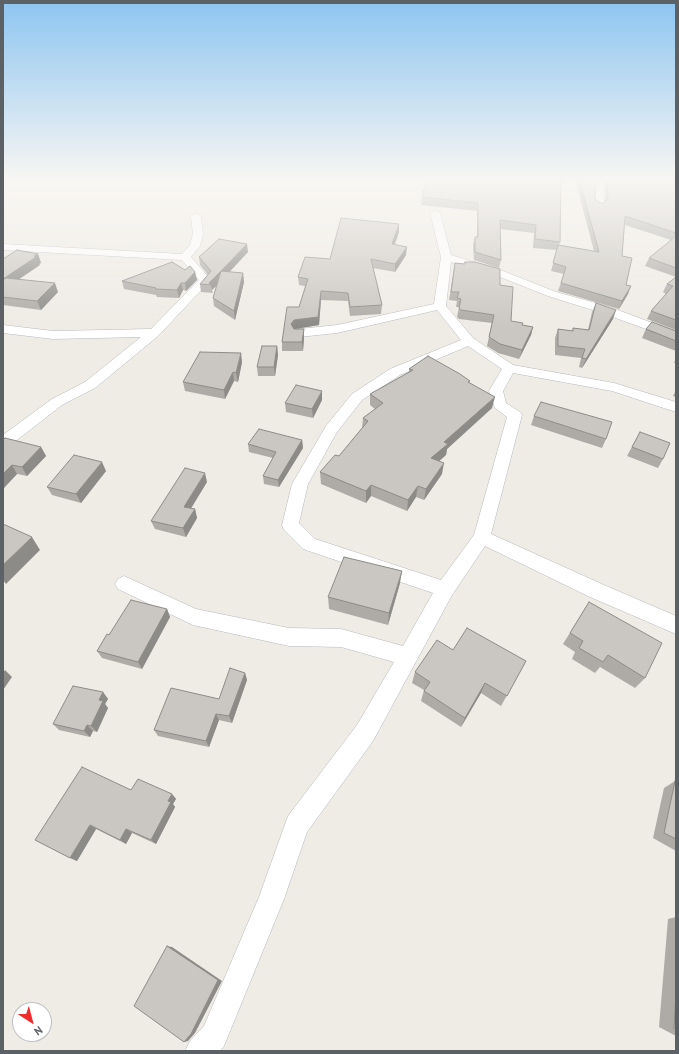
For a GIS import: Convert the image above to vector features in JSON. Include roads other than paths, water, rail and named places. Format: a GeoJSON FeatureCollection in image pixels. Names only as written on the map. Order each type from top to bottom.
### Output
{"type":"FeatureCollection","features":[{"type":"Feature","properties":{"kind":"street"},"geometry":{"type":"LineString","coordinates":[[186,257],[195,246],[198,234],[197,228]]}},
{"type":"Feature","properties":{"kind":"street"},"geometry":{"type":"LineString","coordinates":[[439,228],[446,257],[440,306],[469,341],[509,368],[614,387],[676,407]]}},
{"type":"Feature","properties":{"kind":"street"},"geometry":{"type":"LineString","coordinates":[[3,247],[186,257],[205,280],[154,333],[90,385],[57,402],[3,443]]}},
{"type":"Feature","properties":{"kind":"street"},"geometry":{"type":"LineString","coordinates":[[446,257],[499,273],[552,294],[606,310],[676,336]]}},
{"type":"Feature","properties":{"kind":"street"},"geometry":{"type":"LineString","coordinates":[[299,333],[337,329],[440,306]]}},
{"type":"Feature","properties":{"kind":"street"},"geometry":{"type":"LineString","coordinates":[[3,329],[53,335],[154,333]]}},
{"type":"Feature","properties":{"kind":"street"},"geometry":{"type":"LineString","coordinates":[[445,589],[376,564],[309,544],[290,525],[300,484],[331,429],[358,397],[395,372],[434,362],[469,341]]}},
{"type":"Feature","properties":{"kind":"street"},"geometry":{"type":"LineString","coordinates":[[200,1051],[214,1036],[271,899],[297,825],[365,733],[445,589],[482,537],[515,415],[493,401],[496,391],[509,368]]}},
{"type":"Feature","properties":{"kind":"street"},"geometry":{"type":"LineString","coordinates":[[482,537],[597,591],[676,625]]}},
{"type":"Feature","properties":{"kind":"street"},"geometry":{"type":"LineString","coordinates":[[124,584],[193,617],[289,637],[341,638],[408,657]]}}]}
